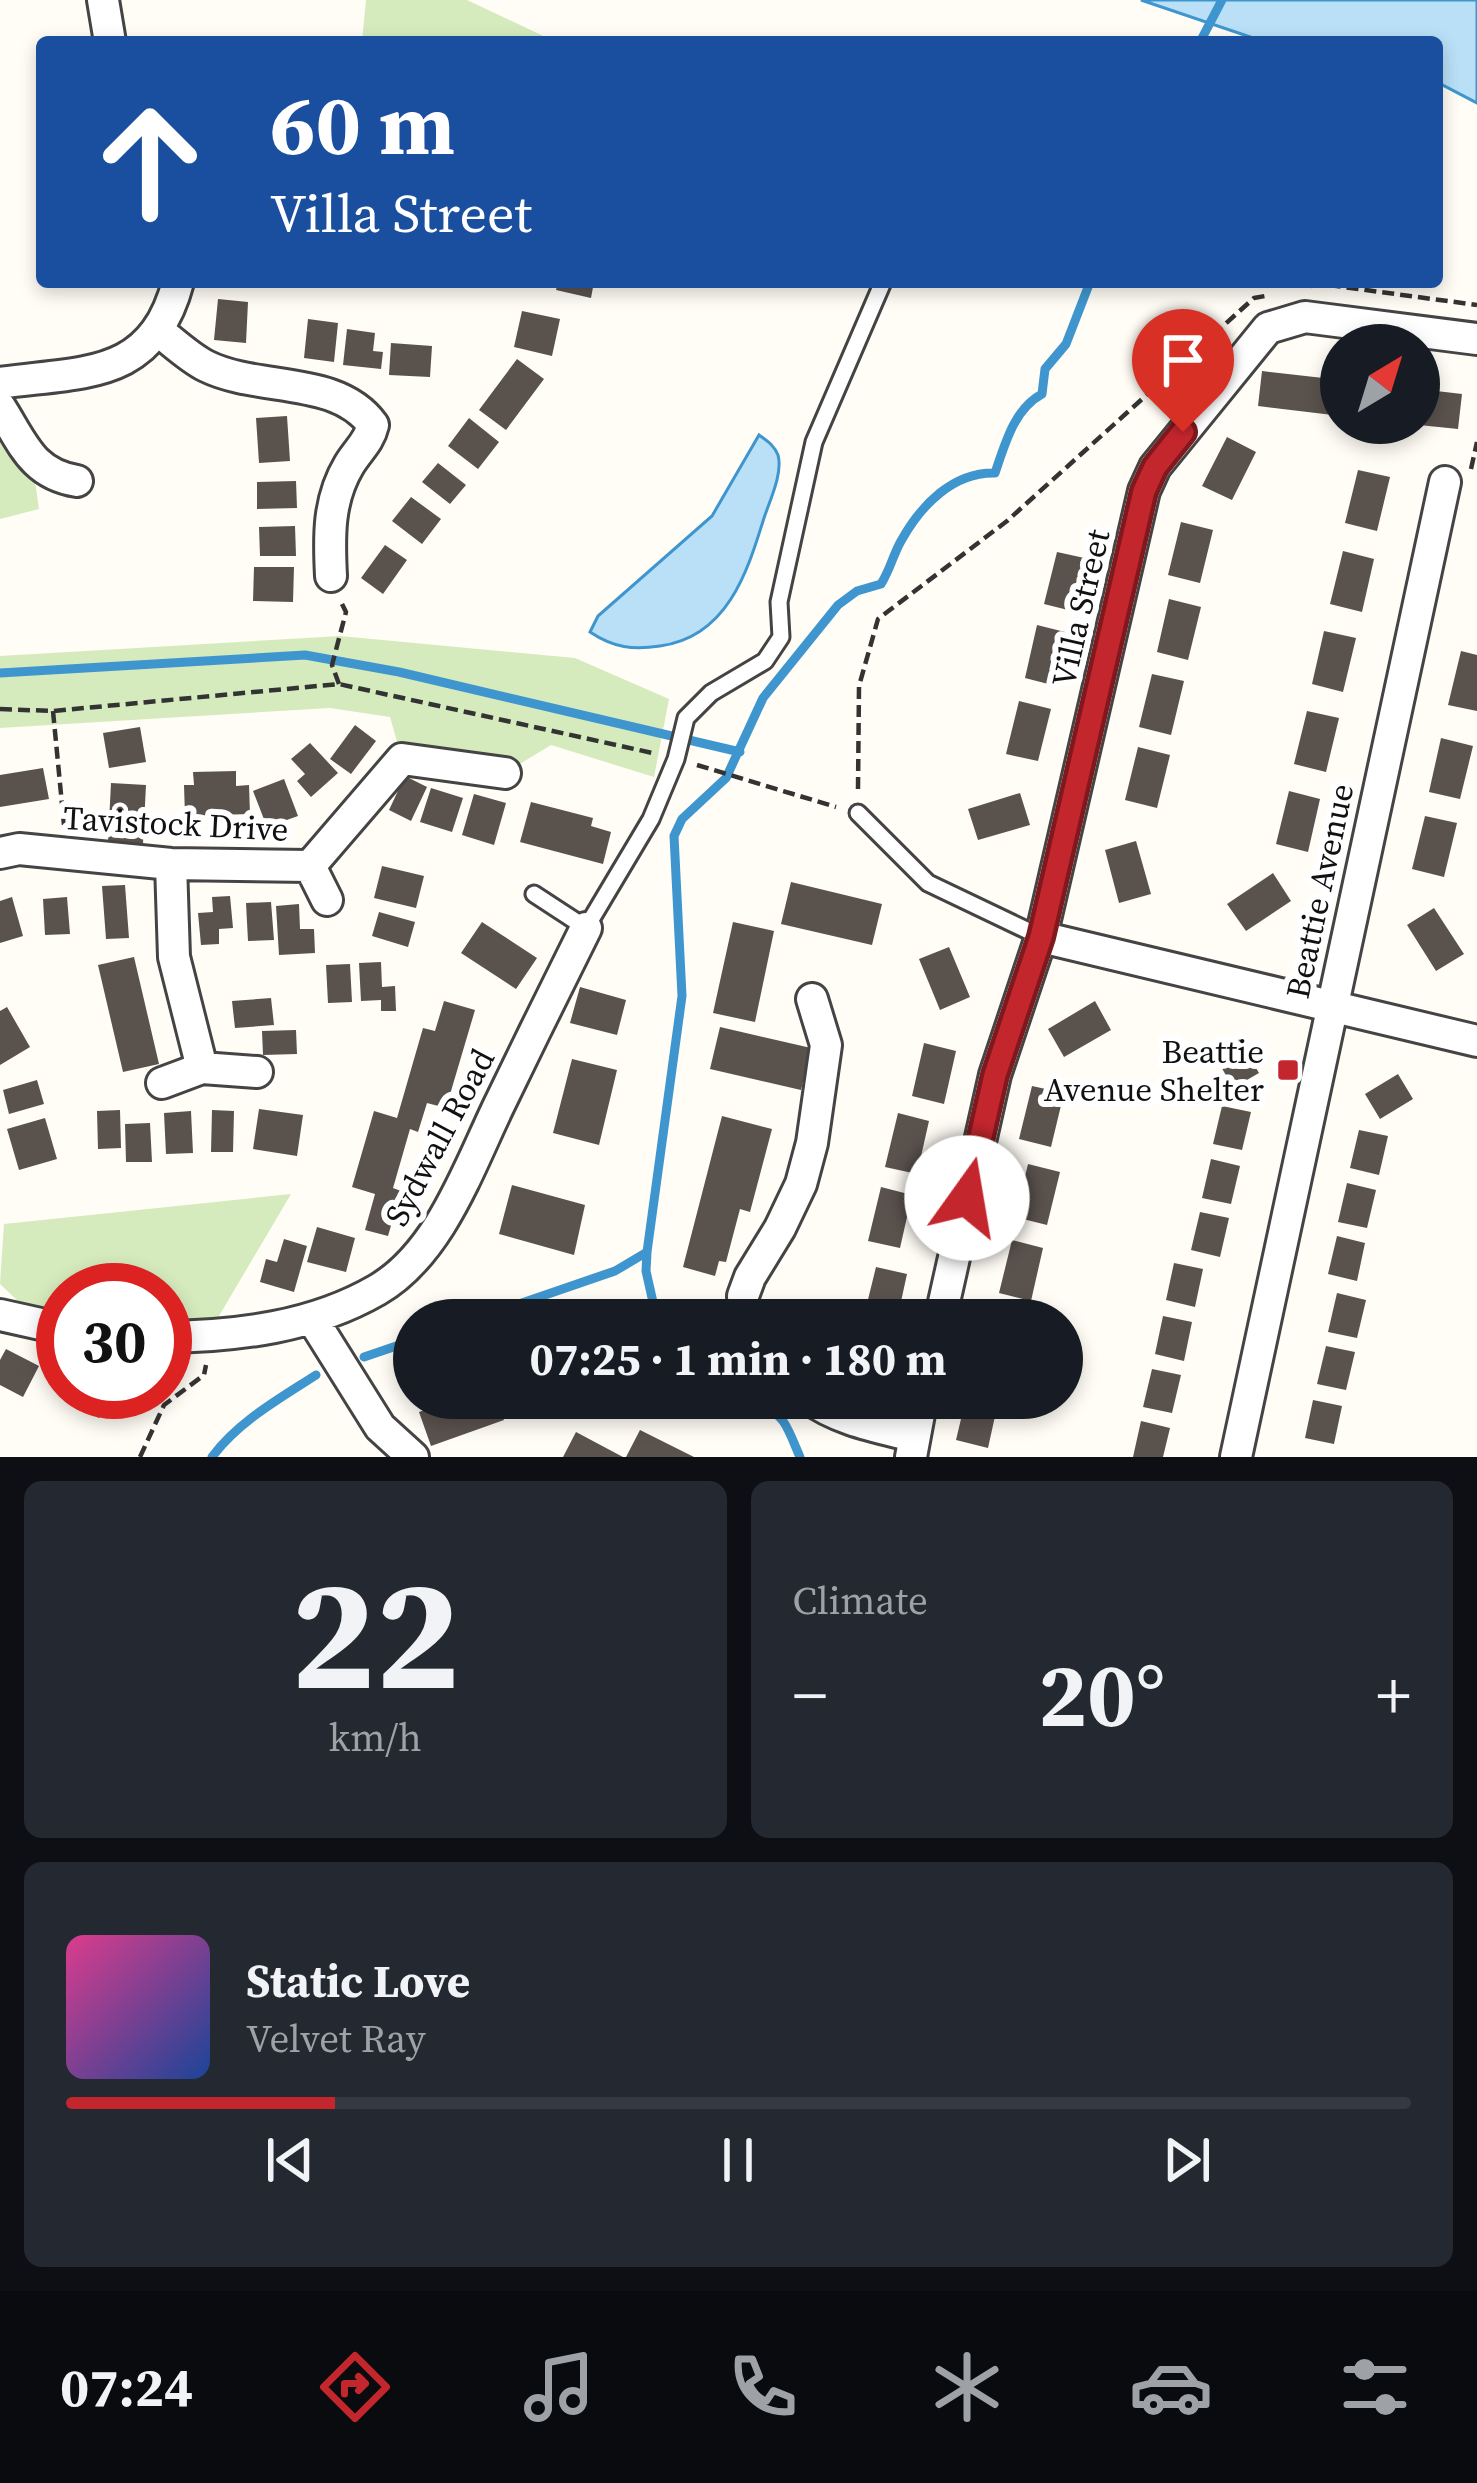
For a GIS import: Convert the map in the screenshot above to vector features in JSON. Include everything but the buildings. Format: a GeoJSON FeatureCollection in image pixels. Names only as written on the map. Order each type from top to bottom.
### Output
{"type":"FeatureCollection","features":[{"type":"Feature","properties":{"kind":"street"},"geometry":{"type":"LineString","coordinates":[[103,0],[109,36]]}},
{"type":"Feature","properties":{"kind":"street"},"geometry":{"type":"LineString","coordinates":[[0,383],[101,369],[140,350],[160,332],[176,288]]}},
{"type":"Feature","properties":{"kind":"street","name":"Villa Street"},"geometry":{"type":"LineString","coordinates":[[945,1299],[995,1075],[1041,937],[1138,513],[1155,467],[1268,328],[1305,317],[1477,339]]}},
{"type":"Feature","properties":{"kind":"street"},"geometry":{"type":"LineString","coordinates":[[160,332],[205,366],[250,380],[336,396],[360,407],[373,425],[370,438],[336,490],[329,531],[331,577]]}},
{"type":"Feature","properties":{"kind":"street"},"geometry":{"type":"LineString","coordinates":[[0,406],[36,464],[53,477],[77,481]]}},
{"type":"Feature","properties":{"kind":"street","name":"Beattie Avenue"},"geometry":{"type":"LineString","coordinates":[[1236,1457],[1445,482]]}},
{"type":"Feature","properties":{"kind":"street"},"geometry":{"type":"LineString","coordinates":[[310,866],[402,759],[505,773]]}},
{"type":"Feature","properties":{"kind":"street","name":"Tavistock Drive"},"geometry":{"type":"LineString","coordinates":[[0,853],[20,849],[171,864],[310,866],[327,900]]}},
{"type":"Feature","properties":{"kind":"street"},"geometry":{"type":"LineString","coordinates":[[171,864],[174,957],[202,1068]]}},
{"type":"Feature","properties":{"kind":"street","name":"Sydwall Road"},"geometry":{"type":"LineString","coordinates":[[192,1336],[313,1320],[379,1289],[421,1251],[451,1203],[586,928]]}},
{"type":"Feature","properties":{"kind":"street"},"geometry":{"type":"LineString","coordinates":[[1041,937],[1477,1041]]}},
{"type":"Feature","properties":{"kind":"street"},"geometry":{"type":"LineString","coordinates":[[743,1299],[750,1277],[801,1184],[812,1143],[826,1045],[812,999]]}},
{"type":"Feature","properties":{"kind":"street"},"geometry":{"type":"LineString","coordinates":[[162,1083],[202,1068],[257,1072]]}},
{"type":"Feature","properties":{"kind":"street"},"geometry":{"type":"LineString","coordinates":[[0,1316],[36,1323]]}},
{"type":"Feature","properties":{"kind":"street"},"geometry":{"type":"LineString","coordinates":[[313,1320],[380,1427],[413,1457]]}},
{"type":"Feature","properties":{"kind":"street"},"geometry":{"type":"LineString","coordinates":[[850,1419],[912,1447]]}},
{"type":"Feature","properties":{"kind":"lane"},"geometry":{"type":"LineString","coordinates":[[534,895],[586,928],[632,857],[676,757],[686,718],[711,694],[765,661],[781,637],[779,602],[814,442],[880,288]]}},
{"type":"Feature","properties":{"kind":"lane"},"geometry":{"type":"LineString","coordinates":[[858,813],[928,883],[1041,937]]}},
{"type":"Feature","properties":{"kind":"path"},"geometry":{"type":"LineString","coordinates":[[1299,289],[1304,288]]}},
{"type":"Feature","properties":{"kind":"path"},"geometry":{"type":"LineString","coordinates":[[1353,288],[1477,304]]}},
{"type":"Feature","properties":{"kind":"path"},"geometry":{"type":"LineString","coordinates":[[0,709],[53,711],[339,684],[676,757],[858,813],[859,686],[878,620],[1007,521],[1254,298],[1276,293]]}},
{"type":"Feature","properties":{"kind":"path"},"geometry":{"type":"LineString","coordinates":[[331,577],[346,612],[332,665],[339,684]]}},
{"type":"Feature","properties":{"kind":"path"},"geometry":{"type":"LineString","coordinates":[[53,711],[67,854]]}},
{"type":"Feature","properties":{"kind":"path"},"geometry":{"type":"LineString","coordinates":[[140,1457],[164,1405],[204,1375],[212,1336]]}},
{"type":"Feature","properties":{"kind":"green space"},"geometry":{"type":"Polygon","coordinates":[[[366,0],[467,0],[543,36],[363,36],[366,0]]]}},
{"type":"Feature","properties":{"kind":"green space"},"geometry":{"type":"Polygon","coordinates":[[[0,424],[34,474],[39,509],[0,519],[0,424]]]}},
{"type":"Feature","properties":{"kind":"green space"},"geometry":{"type":"Polygon","coordinates":[[[340,636],[575,658],[669,699],[654,777],[551,745],[505,773],[402,759],[390,717],[330,708],[0,728],[0,656],[340,636]]]}},
{"type":"Feature","properties":{"kind":"green space"},"geometry":{"type":"Polygon","coordinates":[[[291,1194],[216,1321],[192,1321],[192,1263],[36,1263],[36,1306],[20,1303],[0,1284],[4,1224],[291,1194]]]}},
{"type":"Feature","properties":{"kind":"water"},"geometry":{"type":"Polygon","coordinates":[[[1141,0],[1477,0],[1477,103],[1443,85],[1443,36],[1247,36],[1141,0]]]}},
{"type":"Feature","properties":{"kind":"water"},"geometry":{"type":"Polygon","coordinates":[[[759,435],[778,455],[777,478],[750,560],[718,616],[683,640],[660,646],[624,647],[590,632],[598,616],[712,516],[759,435]]]}},
{"type":"Feature","properties":{"kind":"waterway"},"geometry":{"type":"LineString","coordinates":[[1203,36],[1222,0]]}},
{"type":"Feature","properties":{"kind":"waterway"},"geometry":{"type":"LineString","coordinates":[[533,1299],[615,1271],[647,1252],[682,996],[674,836],[682,819],[726,778],[763,698],[838,605],[857,591],[881,584],[898,546],[928,503],[965,478],[995,473],[1017,418],[1042,394],[1045,369],[1066,344],[1088,288]]}},
{"type":"Feature","properties":{"kind":"waterway"},"geometry":{"type":"LineString","coordinates":[[0,673],[305,655],[399,672],[740,752]]}},
{"type":"Feature","properties":{"kind":"waterway"},"geometry":{"type":"LineString","coordinates":[[647,1252],[652,1299]]}},
{"type":"Feature","properties":{"kind":"waterway"},"geometry":{"type":"LineString","coordinates":[[364,1357],[393,1347]]}},
{"type":"Feature","properties":{"kind":"waterway"},"geometry":{"type":"LineString","coordinates":[[212,1457],[247,1422],[316,1375]]}},
{"type":"Feature","properties":{"kind":"waterway"},"geometry":{"type":"LineString","coordinates":[[780,1419],[800,1457]]}},
{"type":"Feature","properties":{"kind":"place","name":"Beattie Avenue Shelter"},"geometry":{"type":"Point","coordinates":[1288,1070]}},
{"type":"Feature","properties":{"kind":"route"},"geometry":{"type":"LineString","coordinates":[[967,1198],[995,1075],[1041,937],[1144,491],[1155,467],[1183,432]]}}]}
